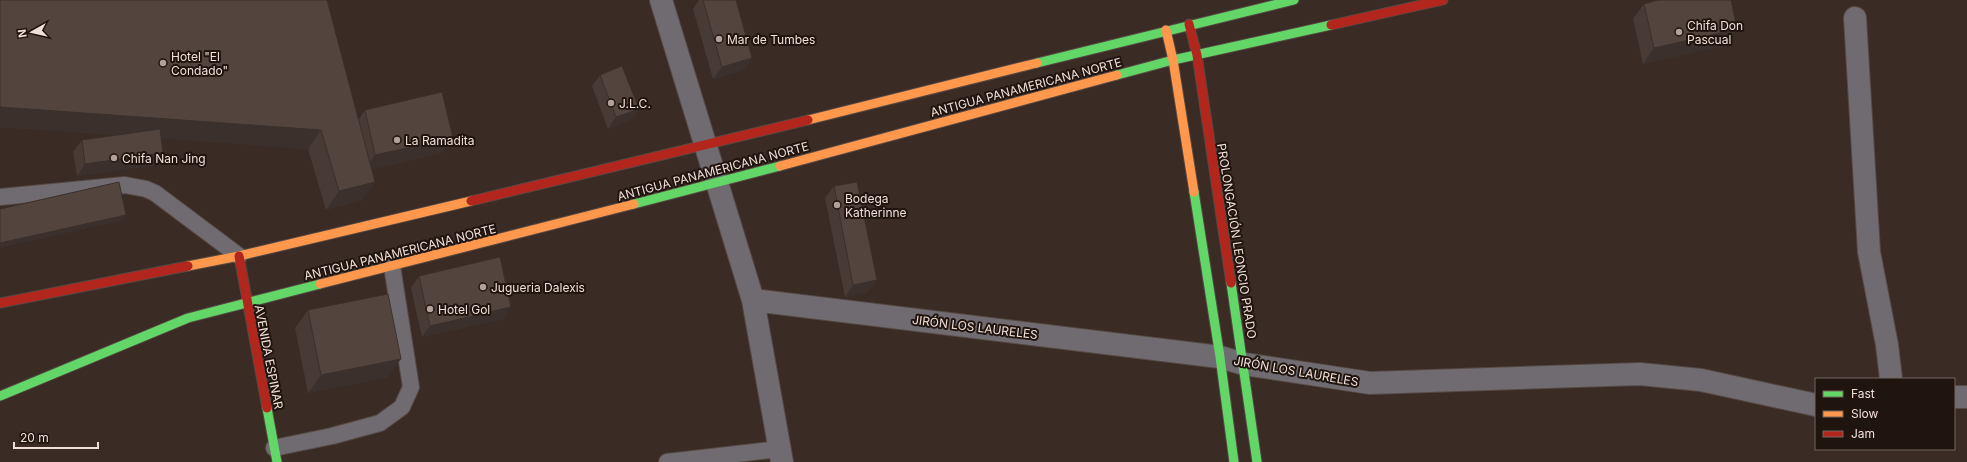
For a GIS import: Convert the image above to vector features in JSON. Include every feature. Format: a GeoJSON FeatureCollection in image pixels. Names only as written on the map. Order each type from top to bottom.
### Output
{"type":"FeatureCollection","features":[{"type":"Feature","properties":{"kind":"main road","name":"ANTIGUA PANAMERICANA NORTE"},"geometry":{"type":"LineString","coordinates":[[0,303],[239,256],[705,146],[1189,24],[1294,0]]}},
{"type":"Feature","properties":{"kind":"main road","name":"ANTIGUA PANAMERICANA NORTE"},"geometry":{"type":"LineString","coordinates":[[0,396],[188,318],[717,183],[1174,60],[1443,0]]}},
{"type":"Feature","properties":{"kind":"main road","name":"PROLONGACIÓN LEONCIO PRADO"},"geometry":{"type":"LineString","coordinates":[[1189,24],[1197,55],[1244,364],[1257,462]]}},
{"type":"Feature","properties":{"kind":"main road"},"geometry":{"type":"LineString","coordinates":[[1166,30],[1174,60],[1220,356],[1234,462]]}},
{"type":"Feature","properties":{"kind":"main road","name":"AVENIDA ESPINAR"},"geometry":{"type":"LineString","coordinates":[[239,256],[275,455]]}},
{"type":"Feature","properties":{"kind":"street"},"geometry":{"type":"LineString","coordinates":[[661,0],[753,300],[781,456]]}},
{"type":"Feature","properties":{"kind":"street"},"geometry":{"type":"LineString","coordinates":[[1855,18],[1870,252],[1887,345],[1891,378]]}},
{"type":"Feature","properties":{"kind":"street","name":"JIRÓN LOS LAURELES"},"geometry":{"type":"LineString","coordinates":[[753,300],[1220,356],[1244,364],[1370,383],[1640,374],[1700,380],[1815,406]]}},
{"type":"Feature","properties":{"kind":"street"},"geometry":{"type":"LineString","coordinates":[[1955,397],[1967,397]]}},
{"type":"Feature","properties":{"kind":"lane"},"geometry":{"type":"LineString","coordinates":[[0,197],[125,185],[146,189],[155,193],[239,256]]}},
{"type":"Feature","properties":{"kind":"lane"},"geometry":{"type":"LineString","coordinates":[[275,455],[332,436],[380,423],[402,407],[411,387],[392,266]]}},
{"type":"Feature","properties":{"kind":"lane"},"geometry":{"type":"LineString","coordinates":[[667,462],[781,456]]}},
{"type":"Feature","properties":{"kind":"building","name":"Hotel \"El Condado\""},"geometry":{"type":"Polygon","coordinates":[[[0,0],[327,0],[375,182],[339,191],[321,130],[0,107],[0,0]]]}},
{"type":"Feature","properties":{"kind":"building"},"geometry":{"type":"Polygon","coordinates":[[[703,0],[736,0],[752,58],[722,67],[703,0]]]}},
{"type":"Feature","properties":{"kind":"building"},"geometry":{"type":"Polygon","coordinates":[[[1658,0],[1731,0],[1737,29],[1654,48],[1644,4],[1658,0]]]}},
{"type":"Feature","properties":{"kind":"building"},"geometry":{"type":"Polygon","coordinates":[[[622,66],[639,109],[616,117],[600,75],[622,66]]]}},
{"type":"Feature","properties":{"kind":"building"},"geometry":{"type":"Polygon","coordinates":[[[442,92],[453,138],[375,155],[365,110],[442,92]]]}},
{"type":"Feature","properties":{"kind":"building"},"geometry":{"type":"Polygon","coordinates":[[[160,129],[163,153],[85,164],[82,140],[160,129]]]}},
{"type":"Feature","properties":{"kind":"building"},"geometry":{"type":"Polygon","coordinates":[[[119,182],[126,215],[0,243],[0,209],[119,182]]]}},
{"type":"Feature","properties":{"kind":"building"},"geometry":{"type":"Polygon","coordinates":[[[857,182],[877,280],[853,285],[834,186],[857,182]]]}},
{"type":"Feature","properties":{"kind":"building"},"geometry":{"type":"Polygon","coordinates":[[[500,257],[511,307],[430,326],[419,276],[500,257]]]}},
{"type":"Feature","properties":{"kind":"building"},"geometry":{"type":"Polygon","coordinates":[[[388,294],[401,359],[321,375],[308,310],[388,294]]]}},
{"type":"Feature","properties":{"kind":"traffic: fast"},"geometry":{"type":"LineString","coordinates":[[1037,63],[1294,0]]}},
{"type":"Feature","properties":{"kind":"traffic: fast"},"geometry":{"type":"LineString","coordinates":[[1117,75],[1173,60],[1331,25]]}},
{"type":"Feature","properties":{"kind":"traffic: fast"},"geometry":{"type":"LineString","coordinates":[[634,204],[780,166]]}},
{"type":"Feature","properties":{"kind":"traffic: fast"},"geometry":{"type":"LineString","coordinates":[[1194,192],[1220,357],[1234,462]]}},
{"type":"Feature","properties":{"kind":"traffic: fast"},"geometry":{"type":"LineString","coordinates":[[1231,283],[1257,462]]}},
{"type":"Feature","properties":{"kind":"traffic: fast"},"geometry":{"type":"LineString","coordinates":[[0,396],[188,318],[320,284]]}},
{"type":"Feature","properties":{"kind":"traffic: fast"},"geometry":{"type":"LineString","coordinates":[[267,408],[277,462]]}},
{"type":"Feature","properties":{"kind":"traffic: slow"},"geometry":{"type":"LineString","coordinates":[[1166,30],[1173,60],[1194,192]]}},
{"type":"Feature","properties":{"kind":"traffic: slow"},"geometry":{"type":"LineString","coordinates":[[808,120],[1037,63]]}},
{"type":"Feature","properties":{"kind":"traffic: slow"},"geometry":{"type":"LineString","coordinates":[[780,166],[1117,75]]}},
{"type":"Feature","properties":{"kind":"traffic: slow"},"geometry":{"type":"LineString","coordinates":[[188,266],[239,256],[471,201]]}},
{"type":"Feature","properties":{"kind":"traffic: slow"},"geometry":{"type":"LineString","coordinates":[[320,284],[634,204]]}},
{"type":"Feature","properties":{"kind":"traffic: jam"},"geometry":{"type":"LineString","coordinates":[[1331,25],[1443,0]]}},
{"type":"Feature","properties":{"kind":"traffic: jam"},"geometry":{"type":"LineString","coordinates":[[1189,24],[1197,55],[1231,283]]}},
{"type":"Feature","properties":{"kind":"traffic: jam"},"geometry":{"type":"LineString","coordinates":[[471,201],[808,120]]}},
{"type":"Feature","properties":{"kind":"traffic: jam"},"geometry":{"type":"LineString","coordinates":[[239,256],[267,408]]}},
{"type":"Feature","properties":{"kind":"traffic: jam"},"geometry":{"type":"LineString","coordinates":[[0,303],[188,266]]}},
{"type":"Feature","properties":{"kind":"place","name":"Chifa Don Pascual"},"geometry":{"type":"Point","coordinates":[1679,32]}},
{"type":"Feature","properties":{"kind":"place","name":"Mar de Tumbes"},"geometry":{"type":"Point","coordinates":[719,39]}},
{"type":"Feature","properties":{"kind":"place","name":"Hotel \"El Condado\""},"geometry":{"type":"Point","coordinates":[163,63]}},
{"type":"Feature","properties":{"kind":"place","name":"J.L.C."},"geometry":{"type":"Point","coordinates":[611,103]}},
{"type":"Feature","properties":{"kind":"place","name":"La Ramadita"},"geometry":{"type":"Point","coordinates":[397,140]}},
{"type":"Feature","properties":{"kind":"place","name":"Chifa Nan Jing"},"geometry":{"type":"Point","coordinates":[114,158]}},
{"type":"Feature","properties":{"kind":"place","name":"Bodega Katherinne"},"geometry":{"type":"Point","coordinates":[837,205]}},
{"type":"Feature","properties":{"kind":"place","name":"Jugueria Dalexis"},"geometry":{"type":"Point","coordinates":[483,287]}},
{"type":"Feature","properties":{"kind":"place","name":"Hotel Gol"},"geometry":{"type":"Point","coordinates":[430,309]}}]}
